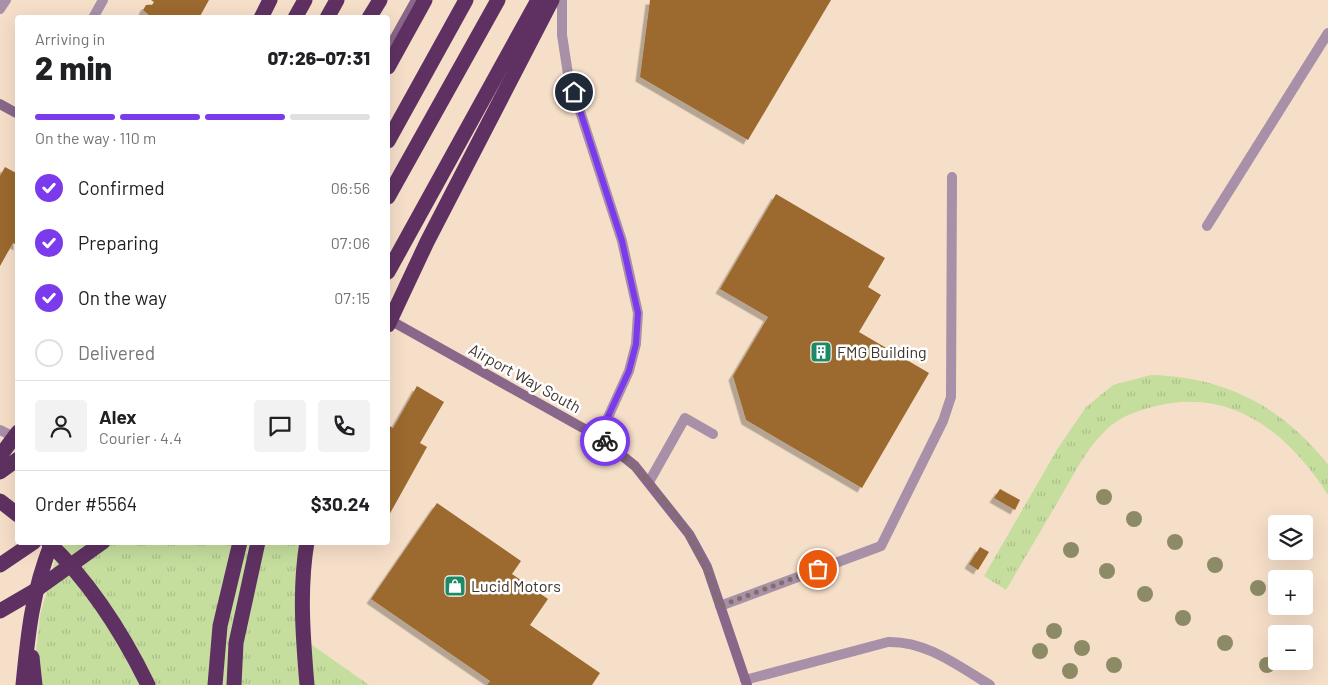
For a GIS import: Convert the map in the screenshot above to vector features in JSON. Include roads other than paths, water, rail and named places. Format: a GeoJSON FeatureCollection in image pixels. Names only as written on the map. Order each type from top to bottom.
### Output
{"type":"FeatureCollection","features":[{"type":"Feature","properties":{"kind":"highway"},"geometry":{"type":"LineString","coordinates":[[262,15],[270,0]]}},
{"type":"Feature","properties":{"kind":"highway"},"geometry":{"type":"LineString","coordinates":[[297,15],[305,0]]}},
{"type":"Feature","properties":{"kind":"highway"},"geometry":{"type":"LineString","coordinates":[[329,15],[337,0]]}},
{"type":"Feature","properties":{"kind":"highway"},"geometry":{"type":"LineString","coordinates":[[371,15],[380,0]]}},
{"type":"Feature","properties":{"kind":"highway"},"geometry":{"type":"LineString","coordinates":[[390,64],[425,0]]}},
{"type":"Feature","properties":{"kind":"highway"},"geometry":{"type":"LineString","coordinates":[[390,137],[466,0]]}},
{"type":"Feature","properties":{"kind":"highway"},"geometry":{"type":"LineString","coordinates":[[390,193],[498,0]]}},
{"type":"Feature","properties":{"kind":"highway"},"geometry":{"type":"LineString","coordinates":[[390,268],[538,0]]}},
{"type":"Feature","properties":{"kind":"highway"},"geometry":{"type":"LineString","coordinates":[[390,321],[427,242],[558,2]]}},
{"type":"Feature","properties":{"kind":"highway"},"geometry":{"type":"LineString","coordinates":[[0,456],[8,432]]}},
{"type":"Feature","properties":{"kind":"highway"},"geometry":{"type":"LineString","coordinates":[[0,472],[15,461]]}},
{"type":"Feature","properties":{"kind":"highway"},"geometry":{"type":"LineString","coordinates":[[0,501],[15,512]]}},
{"type":"Feature","properties":{"kind":"highway"},"geometry":{"type":"LineString","coordinates":[[0,565],[30,545]]}},
{"type":"Feature","properties":{"kind":"highway"},"geometry":{"type":"LineString","coordinates":[[51,545],[95,596],[135,659],[148,685]]}},
{"type":"Feature","properties":{"kind":"highway"},"geometry":{"type":"LineString","coordinates":[[23,685],[29,626],[39,576],[51,545]]}},
{"type":"Feature","properties":{"kind":"highway"},"geometry":{"type":"LineString","coordinates":[[0,612],[36,590],[99,545]]}},
{"type":"Feature","properties":{"kind":"highway"},"geometry":{"type":"LineString","coordinates":[[215,685],[220,626],[239,545]]}},
{"type":"Feature","properties":{"kind":"highway"},"geometry":{"type":"LineString","coordinates":[[234,685],[236,643],[257,545]]}},
{"type":"Feature","properties":{"kind":"highway"},"geometry":{"type":"LineString","coordinates":[[306,545],[304,559],[303,639],[307,685]]}},
{"type":"Feature","properties":{"kind":"highway"},"geometry":{"type":"LineString","coordinates":[[29,626],[35,685]]}},
{"type":"Feature","properties":{"kind":"main road"},"geometry":{"type":"LineString","coordinates":[[390,46],[416,0]]}},
{"type":"Feature","properties":{"kind":"main road"},"geometry":{"type":"LineString","coordinates":[[0,104],[15,112]]}},
{"type":"Feature","properties":{"kind":"main road","name":"Airport Way South"},"geometry":{"type":"LineString","coordinates":[[390,320],[599,436],[635,466],[689,534],[707,567],[746,683]]}},
{"type":"Feature","properties":{"kind":"street"},"geometry":{"type":"LineString","coordinates":[[0,9],[6,0]]}},
{"type":"Feature","properties":{"kind":"street"},"geometry":{"type":"LineString","coordinates":[[95,15],[103,0]]}},
{"type":"Feature","properties":{"kind":"street"},"geometry":{"type":"LineString","coordinates":[[558,2],[568,74],[622,241],[638,313],[636,344],[629,371],[599,436]]}},
{"type":"Feature","properties":{"kind":"street"},"geometry":{"type":"LineString","coordinates":[[1208,226],[1328,33]]}},
{"type":"Feature","properties":{"kind":"street"},"geometry":{"type":"LineString","coordinates":[[720,606],[881,546],[943,421],[951,396],[952,177]]}},
{"type":"Feature","properties":{"kind":"street"},"geometry":{"type":"LineString","coordinates":[[649,482],[685,418],[713,434]]}},
{"type":"Feature","properties":{"kind":"street"},"geometry":{"type":"LineString","coordinates":[[746,683],[888,642],[903,641],[939,654],[990,685]]}},
{"type":"Feature","properties":{"kind":"place","name":"FMG Building"},"geometry":{"type":"Point","coordinates":[821,352]}},
{"type":"Feature","properties":{"kind":"place","name":"Lucid Motors"},"geometry":{"type":"Point","coordinates":[455,586]}}]}
